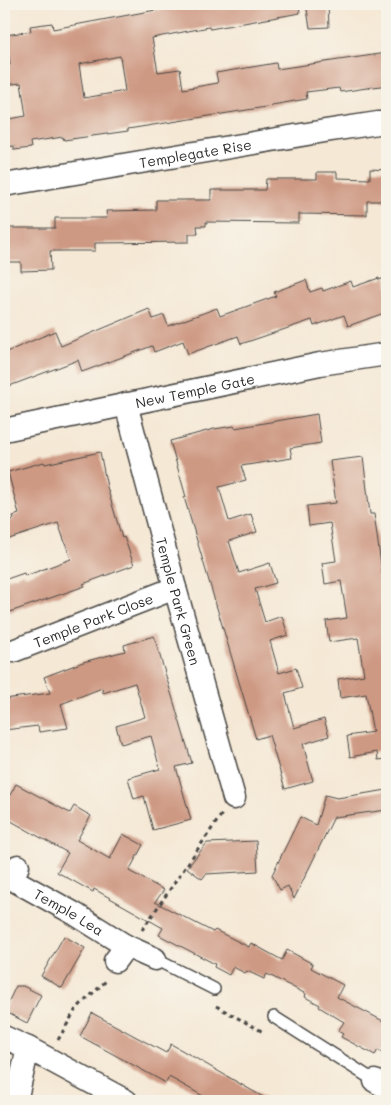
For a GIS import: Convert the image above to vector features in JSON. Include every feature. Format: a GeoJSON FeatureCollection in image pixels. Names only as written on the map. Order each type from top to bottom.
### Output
{"type":"FeatureCollection","features":[{"type":"Feature","properties":{"kind":"street","name":"Templegate Rise"},"geometry":{"type":"LineString","coordinates":[[4,185],[325,131],[387,123]]}},
{"type":"Feature","properties":{"kind":"street","name":"New Temple Gate"},"geometry":{"type":"LineString","coordinates":[[4,430],[320,364],[387,354]]}},
{"type":"Feature","properties":{"kind":"street","name":"Temple Park Green"},"geometry":{"type":"LineString","coordinates":[[126,404],[234,798]]}},
{"type":"Feature","properties":{"kind":"street","name":"Temple Park Close"},"geometry":{"type":"LineString","coordinates":[[12,651],[175,588]]}},
{"type":"Feature","properties":{"kind":"street","name":"Temple Lea"},"geometry":{"type":"LineString","coordinates":[[11,873],[76,914],[121,953],[155,959]]}},
{"type":"Feature","properties":{"kind":"street"},"geometry":{"type":"LineString","coordinates":[[4,1037],[38,1053],[126,1101]]}},
{"type":"Feature","properties":{"kind":"street"},"geometry":{"type":"LineString","coordinates":[[16,1101],[38,1053]]}},
{"type":"Feature","properties":{"kind":"lane"},"geometry":{"type":"LineString","coordinates":[[155,959],[214,989]]}},
{"type":"Feature","properties":{"kind":"lane"},"geometry":{"type":"LineString","coordinates":[[274,1017],[381,1085]]}},
{"type":"Feature","properties":{"kind":"path"},"geometry":{"type":"LineString","coordinates":[[38,1053],[76,1009],[106,983],[121,953],[138,935],[234,798]]}},
{"type":"Feature","properties":{"kind":"building"},"geometry":{"type":"Polygon","coordinates":[[[188,4],[299,4],[300,13],[152,38],[158,72],[180,69],[183,89],[218,83],[216,73],[276,63],[277,69],[387,53],[387,85],[340,92],[339,88],[306,92],[307,99],[272,106],[128,129],[128,131],[64,140],[63,137],[30,142],[31,148],[14,150],[14,146],[4,147],[4,120],[26,116],[21,83],[4,85],[4,66],[10,65],[6,35],[31,31],[30,26],[52,23],[53,29],[188,4]],[[120,56],[79,64],[84,98],[125,91],[120,56]]]}},
{"type":"Feature","properties":{"kind":"building"},"geometry":{"type":"Polygon","coordinates":[[[306,4],[328,4],[329,27],[310,28],[306,4]]]}},
{"type":"Feature","properties":{"kind":"building"},"geometry":{"type":"Polygon","coordinates":[[[370,169],[387,170],[387,201],[367,201],[367,215],[299,214],[299,223],[206,222],[206,226],[197,226],[198,234],[189,234],[189,242],[95,243],[95,251],[50,251],[51,270],[21,271],[21,262],[4,262],[4,228],[55,228],[55,218],[107,218],[106,211],[156,210],[156,200],[211,200],[211,190],[265,190],[266,179],[317,179],[317,172],[337,172],[337,178],[370,179],[370,169]]]}},
{"type":"Feature","properties":{"kind":"building"},"geometry":{"type":"Polygon","coordinates":[[[387,277],[387,312],[348,326],[344,315],[314,326],[312,320],[241,344],[238,336],[188,354],[183,341],[154,352],[152,346],[82,372],[78,360],[4,388],[4,353],[55,331],[61,346],[149,309],[153,319],[164,315],[168,326],[217,308],[220,316],[276,296],[274,292],[306,280],[310,292],[322,288],[323,291],[351,281],[353,287],[387,277]]]}},
{"type":"Feature","properties":{"kind":"building"},"geometry":{"type":"Polygon","coordinates":[[[317,414],[321,443],[290,448],[292,458],[241,466],[246,480],[219,487],[229,521],[251,514],[257,532],[229,541],[239,573],[270,563],[276,583],[255,589],[265,622],[282,616],[288,635],[270,641],[279,673],[296,668],[302,688],[285,693],[294,728],[324,719],[329,736],[303,744],[313,781],[285,789],[269,735],[256,739],[184,497],[186,497],[170,441],[214,429],[234,426],[235,428],[317,414]]]}},
{"type":"Feature","properties":{"kind":"building"},"geometry":{"type":"Polygon","coordinates":[[[100,452],[107,487],[122,538],[124,537],[134,565],[83,584],[85,586],[4,614],[4,580],[24,573],[25,576],[71,559],[58,523],[9,539],[4,523],[14,519],[13,516],[19,514],[8,472],[44,462],[45,464],[100,452]]]}},
{"type":"Feature","properties":{"kind":"building"},"geometry":{"type":"Polygon","coordinates":[[[363,457],[370,514],[374,514],[387,608],[387,759],[378,760],[377,752],[350,757],[347,736],[373,732],[366,694],[340,698],[338,679],[364,675],[358,638],[329,642],[326,621],[347,618],[341,581],[325,584],[322,563],[336,561],[330,523],[309,526],[307,506],[336,503],[330,461],[363,457]]]}},
{"type":"Feature","properties":{"kind":"building"},"geometry":{"type":"Polygon","coordinates":[[[154,636],[192,763],[176,767],[191,820],[153,830],[144,796],[134,799],[128,778],[160,769],[151,736],[121,744],[116,726],[145,717],[135,683],[103,693],[102,688],[61,704],[68,728],[39,732],[38,726],[4,730],[4,699],[50,693],[44,677],[83,662],[125,651],[124,645],[154,636]]]}},
{"type":"Feature","properties":{"kind":"building"},"geometry":{"type":"Polygon","coordinates":[[[16,784],[70,813],[74,806],[91,816],[77,840],[110,859],[123,834],[143,845],[129,871],[164,890],[155,902],[213,932],[215,930],[249,947],[251,943],[282,960],[287,950],[313,964],[311,968],[343,985],[337,997],[387,1023],[387,1042],[382,1052],[378,1050],[375,1055],[341,1037],[343,1034],[338,1031],[344,1022],[305,997],[306,994],[267,974],[264,979],[233,967],[229,975],[214,967],[215,964],[159,935],[163,928],[94,889],[93,892],[57,872],[68,853],[4,817],[4,792],[10,795],[16,784]]]}},
{"type":"Feature","properties":{"kind":"building"},"geometry":{"type":"Polygon","coordinates":[[[387,790],[387,810],[334,817],[294,899],[288,886],[280,890],[272,875],[300,817],[316,825],[325,795],[337,798],[387,790]]]}},
{"type":"Feature","properties":{"kind":"building"},"geometry":{"type":"Polygon","coordinates":[[[256,841],[258,871],[206,874],[202,879],[187,868],[207,843],[256,841]]]}},
{"type":"Feature","properties":{"kind":"building"},"geometry":{"type":"Polygon","coordinates":[[[64,936],[85,948],[62,988],[41,976],[64,936]]]}},
{"type":"Feature","properties":{"kind":"building"},"geometry":{"type":"Polygon","coordinates":[[[16,986],[23,986],[41,995],[27,1023],[4,1011],[16,986]]]}},
{"type":"Feature","properties":{"kind":"building"},"geometry":{"type":"Polygon","coordinates":[[[92,1013],[166,1053],[171,1044],[270,1101],[212,1101],[169,1077],[166,1083],[80,1036],[92,1013]]]}}]}
